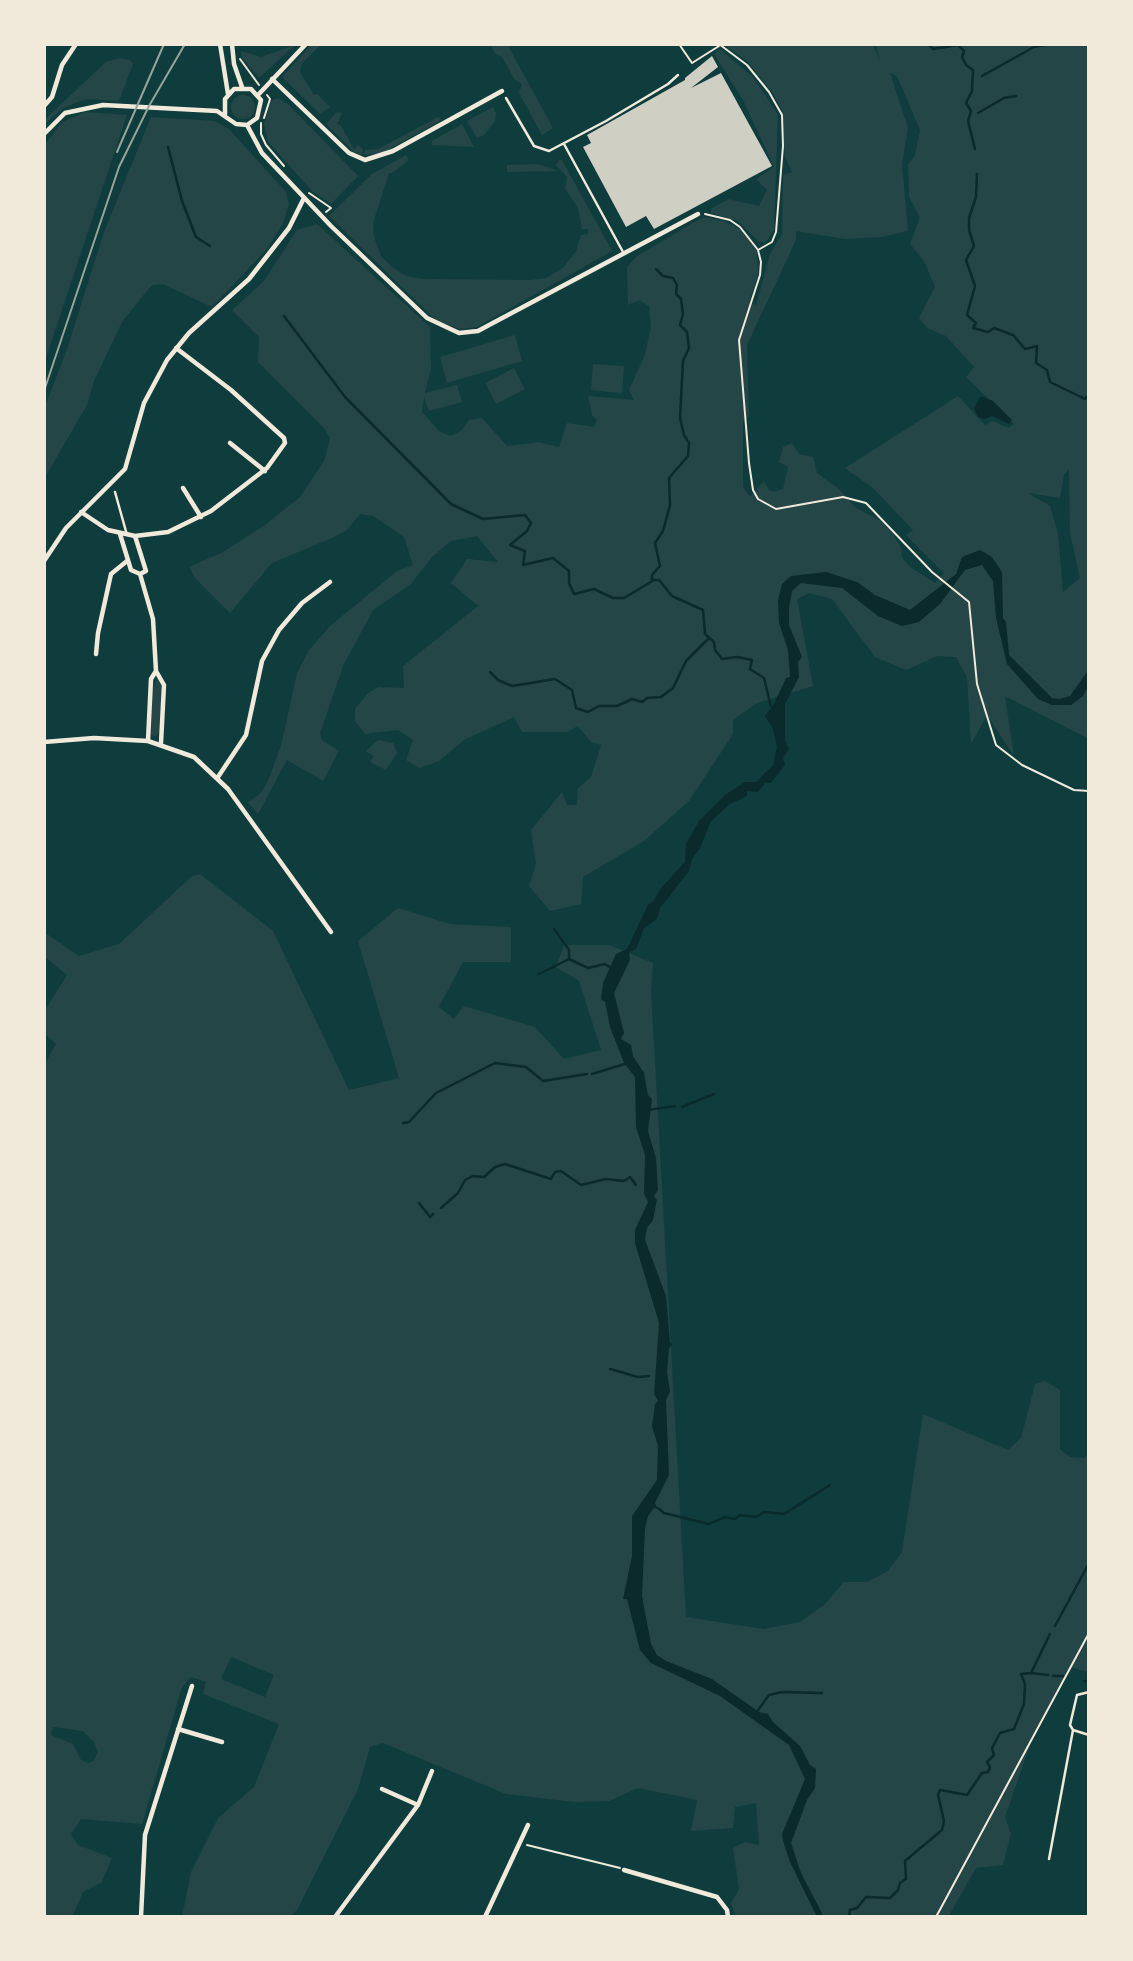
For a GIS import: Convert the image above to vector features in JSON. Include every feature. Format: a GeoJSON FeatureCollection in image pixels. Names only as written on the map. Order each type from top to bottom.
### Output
{"type":"FeatureCollection","features":[{"type":"Feature","properties":{"kind":"street"},"geometry":{"type":"LineString","coordinates":[[44,106],[52,97],[62,65],[76,44]]}},
{"type":"Feature","properties":{"kind":"street"},"geometry":{"type":"LineString","coordinates":[[220,44],[228,94],[224,104],[225,114],[232,122],[247,125]]}},
{"type":"Feature","properties":{"kind":"street"},"geometry":{"type":"LineString","coordinates":[[232,44],[234,64],[242,87],[257,94]]}},
{"type":"Feature","properties":{"kind":"street"},"geometry":{"type":"LineString","coordinates":[[257,94],[306,44]]}},
{"type":"Feature","properties":{"kind":"street"},"geometry":{"type":"LineString","coordinates":[[272,79],[349,153],[365,160],[393,151],[502,91]]}},
{"type":"Feature","properties":{"kind":"street"},"geometry":{"type":"LineString","coordinates":[[228,94],[242,87]]}},
{"type":"Feature","properties":{"kind":"street"},"geometry":{"type":"LineString","coordinates":[[247,125],[261,113],[257,94]]}},
{"type":"Feature","properties":{"kind":"street"},"geometry":{"type":"LineString","coordinates":[[44,134],[65,113],[103,105],[225,114]]}},
{"type":"Feature","properties":{"kind":"street"},"geometry":{"type":"LineString","coordinates":[[247,125],[262,153],[304,198],[427,318],[459,333],[478,331],[698,214]]}},
{"type":"Feature","properties":{"kind":"street"},"geometry":{"type":"LineString","coordinates":[[44,561],[80,512],[125,469],[145,403],[160,369],[176,348],[250,279],[289,228],[304,198]]}},
{"type":"Feature","properties":{"kind":"street"},"geometry":{"type":"LineString","coordinates":[[80,512],[108,530],[124,535],[168,532],[227,502],[265,471],[284,447],[284,438],[212,374],[176,348]]}},
{"type":"Feature","properties":{"kind":"street"},"geometry":{"type":"LineString","coordinates":[[230,443],[265,471]]}},
{"type":"Feature","properties":{"kind":"street"},"geometry":{"type":"LineString","coordinates":[[183,488],[201,517]]}},
{"type":"Feature","properties":{"kind":"street"},"geometry":{"type":"LineString","coordinates":[[124,535],[127,562],[131,570],[140,574],[153,619],[156,671],[164,685],[161,744]]}},
{"type":"Feature","properties":{"kind":"street"},"geometry":{"type":"LineString","coordinates":[[135,536],[146,571],[140,574]]}},
{"type":"Feature","properties":{"kind":"street"},"geometry":{"type":"LineString","coordinates":[[96,654],[111,574],[127,562]]}},
{"type":"Feature","properties":{"kind":"street"},"geometry":{"type":"LineString","coordinates":[[218,777],[246,735],[262,661],[279,630],[302,603],[330,582]]}},
{"type":"Feature","properties":{"kind":"street"},"geometry":{"type":"LineString","coordinates":[[148,741],[151,680],[156,671]]}},
{"type":"Feature","properties":{"kind":"street"},"geometry":{"type":"LineString","coordinates":[[44,742],[94,738],[148,741],[189,754],[218,777],[331,932]]}},
{"type":"Feature","properties":{"kind":"street"},"geometry":{"type":"LineString","coordinates":[[141,1917],[145,1835],[192,1686]]}},
{"type":"Feature","properties":{"kind":"street"},"geometry":{"type":"LineString","coordinates":[[178,1729],[222,1742]]}},
{"type":"Feature","properties":{"kind":"street"},"geometry":{"type":"LineString","coordinates":[[335,1917],[418,1805],[432,1771]]}},
{"type":"Feature","properties":{"kind":"street"},"geometry":{"type":"LineString","coordinates":[[382,1788],[418,1805]]}},
{"type":"Feature","properties":{"kind":"street"},"geometry":{"type":"LineString","coordinates":[[485,1917],[527,1825]]}},
{"type":"Feature","properties":{"kind":"street"},"geometry":{"type":"LineString","coordinates":[[624,1870],[717,1897],[727,1910],[728,1917]]}},
{"type":"Feature","properties":{"kind":"lane"},"geometry":{"type":"LineString","coordinates":[[506,98],[534,146],[549,151],[668,85],[678,75]]}},
{"type":"Feature","properties":{"kind":"lane"},"geometry":{"type":"LineString","coordinates":[[564,144],[623,252]]}},
{"type":"Feature","properties":{"kind":"lane"},"geometry":{"type":"LineString","coordinates":[[115,492],[124,535]]}},
{"type":"Feature","properties":{"kind":"lane"},"geometry":{"type":"LineString","coordinates":[[1049,1859],[1073,1730],[1070,1725],[1074,1699],[1077,1695],[1089,1692]]}},
{"type":"Feature","properties":{"kind":"lane"},"geometry":{"type":"LineString","coordinates":[[1073,1730],[1089,1735]]}},
{"type":"Feature","properties":{"kind":"path"},"geometry":{"type":"LineString","coordinates":[[679,44],[692,63],[720,45],[747,65],[769,92],[782,114],[783,146],[776,232],[772,242],[758,250]]}},
{"type":"Feature","properties":{"kind":"path"},"geometry":{"type":"LineString","coordinates":[[239,51],[243,65],[270,99],[260,127],[261,134],[287,169]]}},
{"type":"Feature","properties":{"kind":"path"},"geometry":{"type":"LineString","coordinates":[[303,187],[331,208]]}},
{"type":"Feature","properties":{"kind":"path"},"geometry":{"type":"LineString","coordinates":[[698,214],[730,220],[748,234],[758,250],[761,275],[739,340],[740,376],[753,490],[758,499],[776,509],[843,497],[858,499],[888,524],[936,576],[959,593],[971,607],[977,684],[996,745],[1022,765],[1074,790],[1089,792]]}},
{"type":"Feature","properties":{"kind":"path"},"geometry":{"type":"LineString","coordinates":[[936,1917],[1089,1633]]}},
{"type":"Feature","properties":{"kind":"path"},"geometry":{"type":"LineString","coordinates":[[520,1844],[624,1870]]}},
{"type":"Feature","properties":{"kind":"shaded area"},"geometry":{"type":"Polygon","coordinates":[[[312,44],[322,44],[302,63],[300,72],[314,95],[317,94],[330,107],[320,114],[282,77],[312,44]]]}},
{"type":"Feature","properties":{"kind":"shaded area"},"geometry":{"type":"Polygon","coordinates":[[[490,44],[507,44],[553,128],[542,135],[519,93],[522,84],[515,80],[502,57],[495,53],[490,44]]]}},
{"type":"Feature","properties":{"kind":"shaded area"},"geometry":{"type":"Polygon","coordinates":[[[723,44],[873,44],[880,62],[876,44],[1089,44],[1089,739],[1005,696],[1014,756],[987,715],[971,744],[967,677],[956,657],[937,656],[906,670],[875,657],[832,599],[809,593],[797,599],[813,686],[757,703],[733,720],[733,734],[689,801],[644,841],[583,877],[581,904],[550,911],[529,886],[536,864],[531,830],[562,792],[567,805],[577,805],[578,788],[591,777],[601,745],[591,742],[578,726],[567,732],[522,732],[514,717],[464,740],[439,761],[419,768],[406,760],[413,740],[398,730],[365,734],[355,721],[355,709],[367,694],[378,687],[404,688],[403,666],[478,606],[451,583],[467,559],[498,562],[477,536],[451,541],[432,557],[411,584],[373,610],[344,664],[320,733],[322,740],[339,751],[323,781],[287,760],[258,814],[248,802],[260,794],[268,781],[281,746],[297,673],[309,650],[330,626],[397,571],[413,565],[404,537],[373,516],[360,514],[347,530],[272,563],[230,613],[195,578],[189,567],[223,552],[265,525],[300,497],[325,459],[330,438],[324,428],[258,362],[259,337],[232,310],[264,281],[297,230],[317,224],[430,327],[431,368],[425,393],[457,385],[462,402],[429,411],[424,397],[422,412],[439,431],[450,436],[461,431],[469,420],[482,418],[507,446],[539,442],[559,447],[567,423],[594,427],[597,420],[592,415],[588,396],[634,400],[629,390],[645,355],[651,326],[649,306],[639,300],[628,305],[627,267],[637,256],[703,217],[724,221],[745,232],[757,253],[758,274],[749,303],[756,305],[770,254],[782,234],[783,175],[792,172],[785,157],[782,110],[774,95],[747,61],[723,44]],[[890,73],[908,128],[902,164],[908,231],[881,237],[845,239],[796,231],[796,240],[747,345],[749,416],[743,420],[743,487],[750,497],[764,481],[769,490],[775,492],[783,489],[788,467],[779,462],[783,447],[792,443],[799,454],[813,457],[817,473],[839,489],[856,508],[881,521],[894,535],[902,550],[901,556],[910,567],[935,583],[944,573],[906,535],[913,530],[873,488],[845,468],[958,396],[985,425],[993,421],[1008,428],[1014,424],[966,377],[974,367],[946,336],[927,328],[919,318],[935,287],[924,261],[910,244],[920,217],[909,197],[908,165],[915,155],[920,130],[897,76],[890,73]],[[1069,469],[1064,475],[1060,498],[1028,493],[1050,506],[1058,534],[1063,592],[1080,578],[1070,533],[1069,469]]]}},
{"type":"Feature","properties":{"kind":"shaded area"},"geometry":{"type":"Polygon","coordinates":[[[295,45],[259,78],[242,58],[241,51],[261,57],[295,45]]]}},
{"type":"Feature","properties":{"kind":"shaded area"},"geometry":{"type":"Polygon","coordinates":[[[720,49],[753,77],[778,115],[774,230],[765,243],[759,242],[738,221],[711,213],[711,209],[728,199],[759,206],[767,190],[756,179],[774,167],[743,100],[714,54],[720,49]]]}},
{"type":"Feature","properties":{"kind":"shaded area"},"geometry":{"type":"Polygon","coordinates":[[[119,58],[130,60],[133,64],[119,101],[87,99],[63,108],[44,125],[44,120],[106,62],[119,58]]]}},
{"type":"Feature","properties":{"kind":"shaded area"},"geometry":{"type":"Polygon","coordinates":[[[243,95],[254,102],[255,107],[248,118],[243,119],[232,112],[231,107],[238,96],[243,95]]]}},
{"type":"Feature","properties":{"kind":"shaded area"},"geometry":{"type":"Polygon","coordinates":[[[278,98],[288,104],[358,176],[331,204],[313,192],[268,142],[264,124],[271,101],[278,98]]]}},
{"type":"Feature","properties":{"kind":"shaded area"},"geometry":{"type":"Polygon","coordinates":[[[493,107],[496,113],[495,121],[484,135],[477,138],[467,121],[493,107]]]}},
{"type":"Feature","properties":{"kind":"shaded area"},"geometry":{"type":"Polygon","coordinates":[[[85,112],[127,115],[44,364],[44,146],[62,122],[85,112]]]}},
{"type":"Feature","properties":{"kind":"shaded area"},"geometry":{"type":"Polygon","coordinates":[[[337,112],[342,113],[337,125],[340,124],[354,149],[358,145],[363,149],[362,155],[354,152],[326,124],[337,112]]]}},
{"type":"Feature","properties":{"kind":"shaded area"},"geometry":{"type":"Polygon","coordinates":[[[151,117],[215,121],[229,129],[286,192],[289,205],[283,223],[266,250],[212,307],[163,284],[152,285],[122,322],[94,381],[87,405],[44,479],[44,409],[66,352],[104,232],[151,117]]]}},
{"type":"Feature","properties":{"kind":"shaded area"},"geometry":{"type":"Polygon","coordinates":[[[438,117],[441,118],[440,121],[382,153],[363,155],[365,150],[378,149],[438,117]]]}},
{"type":"Feature","properties":{"kind":"shaded area"},"geometry":{"type":"Polygon","coordinates":[[[462,124],[474,147],[431,145],[432,141],[462,124]]]}},
{"type":"Feature","properties":{"kind":"shaded area"},"geometry":{"type":"Polygon","coordinates":[[[406,155],[409,160],[389,173],[373,223],[374,237],[381,256],[406,276],[422,279],[530,280],[546,278],[563,268],[576,251],[581,235],[588,234],[588,229],[582,229],[578,208],[565,189],[567,177],[556,165],[559,160],[562,160],[612,251],[477,327],[460,329],[436,320],[329,216],[372,174],[406,155]]]}},
{"type":"Feature","properties":{"kind":"shaded area"},"geometry":{"type":"Polygon","coordinates":[[[537,164],[559,171],[507,172],[507,165],[537,164]]]}},
{"type":"Feature","properties":{"kind":"shaded area"},"geometry":{"type":"Polygon","coordinates":[[[515,335],[522,361],[447,383],[440,357],[515,335]]]}},
{"type":"Feature","properties":{"kind":"shaded area"},"geometry":{"type":"Polygon","coordinates":[[[593,364],[624,366],[622,393],[591,390],[593,364]]]}},
{"type":"Feature","properties":{"kind":"shaded area"},"geometry":{"type":"Polygon","coordinates":[[[514,368],[525,389],[496,404],[485,383],[514,368]]]}},
{"type":"Feature","properties":{"kind":"shaded area"},"geometry":{"type":"Polygon","coordinates":[[[981,396],[993,401],[1012,420],[1009,424],[992,416],[984,419],[978,417],[974,408],[981,396]]]}},
{"type":"Feature","properties":{"kind":"shaded area"},"geometry":{"type":"Polygon","coordinates":[[[980,550],[992,557],[1002,572],[1003,618],[1006,622],[1009,655],[1052,698],[1070,696],[1089,669],[1089,685],[1083,696],[1071,705],[1052,705],[1038,699],[1007,664],[996,618],[993,581],[982,565],[965,570],[940,604],[919,622],[902,626],[878,616],[842,588],[801,583],[792,591],[789,608],[789,625],[802,657],[798,662],[799,677],[785,704],[785,741],[789,749],[783,758],[785,765],[771,783],[765,783],[758,792],[747,791],[747,796],[730,804],[711,821],[689,871],[660,908],[657,919],[644,928],[636,949],[629,952],[630,960],[614,993],[624,1033],[621,1039],[631,1045],[633,1056],[644,1073],[648,1095],[652,1099],[648,1131],[656,1158],[658,1190],[654,1196],[657,1200],[653,1220],[647,1228],[645,1240],[666,1296],[670,1343],[673,1344],[669,1348],[667,1372],[670,1392],[666,1400],[669,1475],[655,1503],[658,1509],[654,1508],[648,1516],[645,1528],[642,1596],[651,1644],[657,1655],[666,1661],[712,1679],[759,1712],[768,1714],[773,1722],[800,1746],[810,1765],[816,1769],[815,1788],[807,1800],[791,1843],[801,1873],[824,1917],[817,1917],[790,1862],[783,1841],[782,1834],[805,1779],[789,1745],[720,1696],[651,1663],[640,1650],[627,1599],[623,1599],[632,1556],[632,1516],[657,1480],[658,1446],[652,1426],[655,1404],[658,1401],[654,1394],[659,1323],[635,1243],[635,1230],[648,1202],[644,1194],[645,1155],[636,1127],[635,1077],[624,1063],[610,1027],[605,1002],[601,999],[603,983],[616,954],[627,949],[648,905],[685,862],[686,844],[699,821],[725,795],[745,782],[756,782],[773,765],[777,747],[773,729],[765,716],[771,708],[768,702],[773,706],[786,678],[790,677],[788,650],[779,623],[778,600],[782,584],[791,576],[826,572],[857,582],[875,595],[910,610],[956,574],[962,557],[980,550]]]}},
{"type":"Feature","properties":{"kind":"shaded area"},"geometry":{"type":"Polygon","coordinates":[[[157,678],[161,684],[161,701],[159,732],[156,737],[151,735],[152,689],[157,678]]]}},
{"type":"Feature","properties":{"kind":"shaded area"},"geometry":{"type":"Polygon","coordinates":[[[378,740],[393,743],[397,753],[386,770],[370,762],[374,756],[366,751],[378,740]]]}},
{"type":"Feature","properties":{"kind":"shaded area"},"geometry":{"type":"Polygon","coordinates":[[[200,874],[273,931],[349,1090],[399,1078],[358,941],[398,908],[450,924],[511,927],[511,962],[463,962],[439,1007],[454,1019],[464,1006],[535,1027],[564,1059],[601,1050],[579,981],[556,967],[564,945],[609,945],[653,963],[651,991],[686,1617],[764,1629],[800,1622],[824,1605],[844,1582],[867,1582],[888,1571],[902,1552],[923,1414],[1008,1450],[1021,1438],[1035,1384],[1045,1381],[1060,1390],[1060,1449],[1070,1457],[1085,1458],[1089,1450],[1089,1672],[1069,1667],[1032,1739],[1005,1817],[1011,1834],[1003,1865],[976,1868],[948,1917],[736,1917],[731,1903],[739,1889],[733,1848],[745,1842],[759,1845],[756,1803],[735,1807],[733,1828],[691,1831],[697,1800],[638,1788],[609,1801],[574,1802],[506,1794],[383,1743],[370,1747],[358,1789],[297,1910],[289,1917],[182,1917],[191,1872],[218,1818],[254,1787],[279,1724],[203,1694],[206,1682],[191,1677],[182,1687],[142,1824],[81,1819],[71,1834],[78,1845],[112,1858],[102,1882],[83,1892],[72,1917],[44,1917],[44,1065],[56,1044],[44,1033],[44,1012],[67,975],[44,956],[44,932],[79,956],[119,944],[191,877],[200,874]],[[231,1657],[221,1679],[265,1697],[274,1675],[231,1657]],[[53,1727],[51,1735],[73,1744],[81,1760],[89,1763],[94,1760],[98,1752],[94,1742],[83,1731],[53,1727]]]}},
{"type":"Feature","properties":{"kind":"building"},"geometry":{"type":"Polygon","coordinates":[[[712,56],[718,67],[691,88],[721,73],[772,166],[654,229],[646,216],[626,227],[583,147],[591,143],[587,135],[685,80],[712,56]]]}},
{"type":"Feature","properties":{"kind":"waterway"},"geometry":{"type":"LineString","coordinates":[[928,44],[933,49],[958,45],[964,51],[962,57],[966,65],[973,70],[972,91],[966,103],[971,111],[968,121],[975,149]]}},
{"type":"Feature","properties":{"kind":"waterway"},"geometry":{"type":"LineString","coordinates":[[982,76],[1034,47],[1050,44]]}},
{"type":"Feature","properties":{"kind":"waterway"},"geometry":{"type":"LineString","coordinates":[[978,113],[1004,98],[1016,96]]}},
{"type":"Feature","properties":{"kind":"waterway"},"geometry":{"type":"LineString","coordinates":[[168,147],[182,201],[196,237],[210,246]]}},
{"type":"Feature","properties":{"kind":"waterway"},"geometry":{"type":"LineString","coordinates":[[977,174],[976,197],[969,218],[969,230],[974,246],[966,260],[975,286],[967,315],[976,323],[973,328],[988,332],[994,328],[1013,335],[1025,349],[1037,346],[1036,363],[1047,370],[1050,382],[1085,399],[1089,395]]}},
{"type":"Feature","properties":{"kind":"waterway"},"geometry":{"type":"LineString","coordinates":[[652,580],[652,575],[660,566],[655,543],[663,531],[670,505],[669,478],[688,456],[689,443],[680,418],[683,361],[689,348],[687,332],[680,325],[683,314],[681,299],[676,294],[677,285],[673,278],[663,276],[656,269]]}},
{"type":"Feature","properties":{"kind":"waterway"},"geometry":{"type":"LineString","coordinates":[[284,316],[345,397],[451,504],[483,519],[525,515],[531,523],[527,531],[510,545],[525,551],[523,565],[553,558],[569,571],[569,583],[574,594],[594,589],[613,598],[624,598],[654,580],[659,580],[672,596],[703,610],[705,634],[714,642],[715,650],[722,659],[737,657],[752,660],[750,669],[764,678],[770,703]]}},
{"type":"Feature","properties":{"kind":"waterway"},"geometry":{"type":"LineString","coordinates":[[490,672],[498,680],[512,686],[555,679],[572,690],[576,708],[588,712],[599,706],[617,706],[632,699],[642,702],[647,698],[661,697],[673,688],[686,661],[709,638]]}},
{"type":"Feature","properties":{"kind":"waterway"},"geometry":{"type":"LineString","coordinates":[[554,929],[569,950],[569,959]]}},
{"type":"Feature","properties":{"kind":"waterway"},"geometry":{"type":"LineString","coordinates":[[569,959],[588,968],[605,964],[611,968]]}},
{"type":"Feature","properties":{"kind":"waterway"},"geometry":{"type":"LineString","coordinates":[[539,974],[569,959]]}},
{"type":"Feature","properties":{"kind":"waterway"},"geometry":{"type":"LineString","coordinates":[[403,1123],[409,1122],[436,1093],[495,1063],[526,1067],[543,1081],[587,1074]]}},
{"type":"Feature","properties":{"kind":"waterway"},"geometry":{"type":"LineString","coordinates":[[592,1074],[628,1063]]}},
{"type":"Feature","properties":{"kind":"waterway"},"geometry":{"type":"LineString","coordinates":[[682,1107],[714,1094]]}},
{"type":"Feature","properties":{"kind":"waterway"},"geometry":{"type":"LineString","coordinates":[[648,1110],[675,1106]]}},
{"type":"Feature","properties":{"kind":"waterway"},"geometry":{"type":"LineString","coordinates":[[441,1208],[458,1193],[465,1180],[473,1176],[484,1177],[495,1167],[505,1164],[551,1179],[555,1172],[561,1171],[581,1185],[606,1179],[624,1181],[630,1177],[636,1185]]}},
{"type":"Feature","properties":{"kind":"waterway"},"geometry":{"type":"LineString","coordinates":[[419,1203],[430,1217],[433,1214]]}},
{"type":"Feature","properties":{"kind":"waterway"},"geometry":{"type":"LineString","coordinates":[[610,1369],[638,1377],[649,1376]]}},
{"type":"Feature","properties":{"kind":"waterway"},"geometry":{"type":"LineString","coordinates":[[658,1508],[664,1513],[709,1524],[725,1517],[756,1517],[764,1512],[784,1514],[830,1485]]}},
{"type":"Feature","properties":{"kind":"waterway"},"geometry":{"type":"LineString","coordinates":[[1055,1626],[1089,1563]]}},
{"type":"Feature","properties":{"kind":"waterway"},"geometry":{"type":"LineString","coordinates":[[849,1917],[850,1910],[857,1908],[866,1897],[890,1898],[906,1879],[905,1861],[942,1830],[944,1821],[938,1795],[940,1790],[967,1795],[982,1773],[988,1772],[990,1767],[987,1762],[994,1755],[992,1748],[1000,1733],[1014,1729],[1024,1704],[1025,1684],[1021,1674],[1031,1673],[1050,1634]]}},
{"type":"Feature","properties":{"kind":"waterway"},"geometry":{"type":"LineString","coordinates":[[1031,1673],[1048,1675]]}},
{"type":"Feature","properties":{"kind":"waterway"},"geometry":{"type":"LineString","coordinates":[[1053,1676],[1063,1676]]}},
{"type":"Feature","properties":{"kind":"waterway"},"geometry":{"type":"LineString","coordinates":[[1084,1681],[1089,1681]]}},
{"type":"Feature","properties":{"kind":"waterway"},"geometry":{"type":"LineString","coordinates":[[756,1713],[769,1695],[782,1692],[822,1693]]}},
{"type":"Feature","properties":{"kind":"tram line"},"geometry":{"type":"LineString","coordinates":[[117,152],[164,44]]}},
{"type":"Feature","properties":{"kind":"tram line"},"geometry":{"type":"LineString","coordinates":[[44,391],[119,167],[149,106],[185,44]]}}]}
